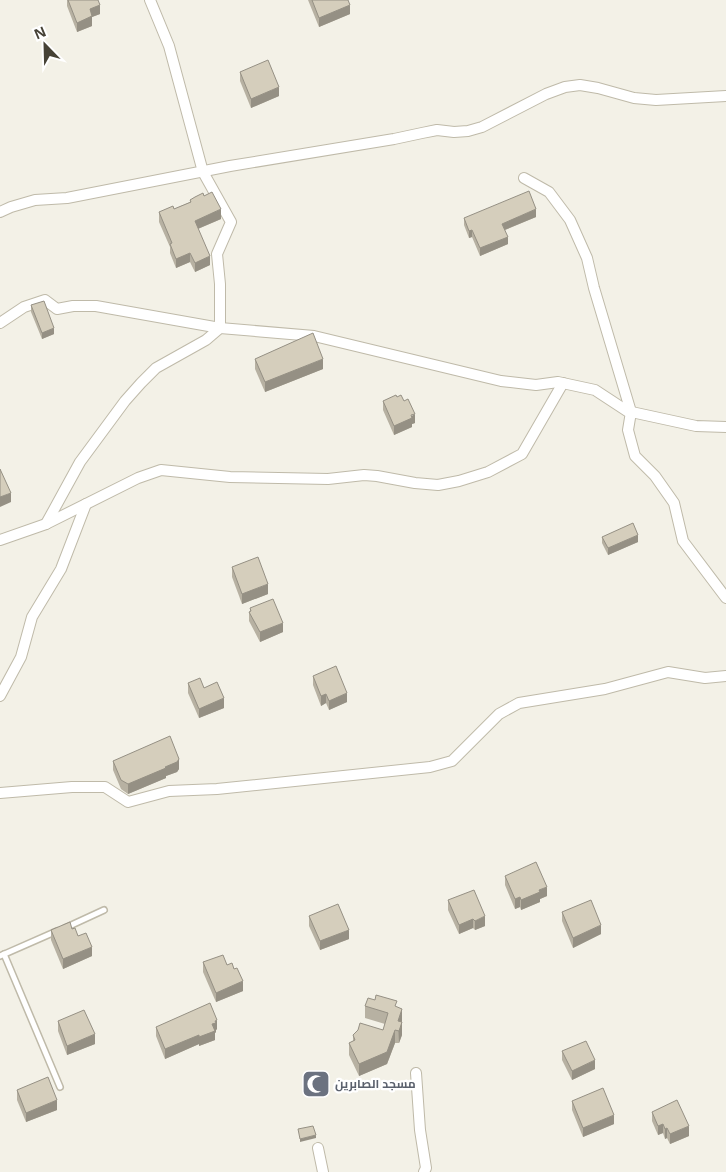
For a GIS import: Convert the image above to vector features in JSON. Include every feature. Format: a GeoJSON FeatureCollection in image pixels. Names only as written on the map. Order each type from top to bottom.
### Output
{"type":"FeatureCollection","features":[{"type":"Feature","properties":{"kind":"street"},"geometry":{"type":"LineString","coordinates":[[46,524],[80,462],[125,401],[156,368],[206,340],[220,328],[218,254],[231,222],[203,172],[169,46],[150,0]]}},
{"type":"Feature","properties":{"kind":"street"},"geometry":{"type":"LineString","coordinates":[[0,212],[35,200],[67,198],[437,130],[468,131],[482,127],[546,94],[565,87],[580,85],[634,98],[656,100],[726,96]]}},
{"type":"Feature","properties":{"kind":"street"},"geometry":{"type":"LineString","coordinates":[[524,178],[549,192],[570,220],[587,258],[631,412],[628,430],[635,456],[655,476],[674,503],[683,541],[726,598]]}},
{"type":"Feature","properties":{"kind":"street"},"geometry":{"type":"LineString","coordinates":[[2,320],[24,307],[45,300],[57,309],[72,306],[96,306],[220,328],[314,336],[501,381],[536,385],[563,383],[595,390],[627,411],[696,426],[726,428]]}},
{"type":"Feature","properties":{"kind":"street"},"geometry":{"type":"LineString","coordinates":[[0,540],[46,524],[148,473],[161,470],[230,477],[328,479],[364,475],[438,485],[459,481],[488,472],[522,454],[563,383]]}},
{"type":"Feature","properties":{"kind":"street"},"geometry":{"type":"LineString","coordinates":[[0,696],[21,657],[32,617],[62,569],[86,504]]}},
{"type":"Feature","properties":{"kind":"street"},"geometry":{"type":"LineString","coordinates":[[0,793],[72,787],[105,787],[128,802],[169,791],[227,788],[430,766],[452,760],[499,714],[519,704],[605,689],[668,672],[705,678],[726,676]]}},
{"type":"Feature","properties":{"kind":"street"},"geometry":{"type":"LineString","coordinates":[[416,1073],[420,1130],[426,1168],[424,1172]]}},
{"type":"Feature","properties":{"kind":"street"},"geometry":{"type":"LineString","coordinates":[[318,1148],[323,1172]]}},
{"type":"Feature","properties":{"kind":"lane"},"geometry":{"type":"LineString","coordinates":[[60,1087],[2,955],[104,910]]}},
{"type":"Feature","properties":{"kind":"building"},"geometry":{"type":"Polygon","coordinates":[[[68,0],[98,0],[100,5],[90,9],[92,16],[77,23],[68,0]]]}},
{"type":"Feature","properties":{"kind":"building"},"geometry":{"type":"Polygon","coordinates":[[[312,0],[348,0],[350,5],[319,18],[312,0]]]}},
{"type":"Feature","properties":{"kind":"building"},"geometry":{"type":"Polygon","coordinates":[[[268,60],[279,87],[251,99],[240,72],[268,60]]]}},
{"type":"Feature","properties":{"kind":"building"},"geometry":{"type":"Polygon","coordinates":[[[529,191],[536,209],[502,224],[508,237],[480,248],[472,230],[469,231],[464,218],[529,191]]]}},
{"type":"Feature","properties":{"kind":"building"},"geometry":{"type":"Polygon","coordinates":[[[212,192],[221,209],[195,221],[210,256],[195,263],[190,253],[176,259],[170,244],[172,243],[159,212],[173,206],[174,209],[191,202],[190,200],[203,193],[204,196],[212,192]]]}},
{"type":"Feature","properties":{"kind":"building"},"geometry":{"type":"Polygon","coordinates":[[[44,301],[54,328],[42,333],[31,305],[44,301]]]}},
{"type":"Feature","properties":{"kind":"building"},"geometry":{"type":"Polygon","coordinates":[[[313,333],[323,359],[265,382],[255,359],[313,333]]]}},
{"type":"Feature","properties":{"kind":"building"},"geometry":{"type":"Polygon","coordinates":[[[396,395],[397,397],[401,395],[404,401],[408,399],[415,414],[411,415],[412,418],[394,426],[383,401],[396,395]]]}},
{"type":"Feature","properties":{"kind":"building"},"geometry":{"type":"Polygon","coordinates":[[[0,469],[11,493],[0,497],[0,469]]]}},
{"type":"Feature","properties":{"kind":"building"},"geometry":{"type":"Polygon","coordinates":[[[633,523],[638,535],[608,548],[602,537],[633,523]]]}},
{"type":"Feature","properties":{"kind":"building"},"geometry":{"type":"Polygon","coordinates":[[[258,557],[268,584],[242,594],[232,567],[258,557]]]}},
{"type":"Feature","properties":{"kind":"building"},"geometry":{"type":"Polygon","coordinates":[[[273,599],[283,623],[260,632],[249,612],[251,611],[250,608],[273,599]]]}},
{"type":"Feature","properties":{"kind":"building"},"geometry":{"type":"Polygon","coordinates":[[[336,666],[347,693],[329,701],[326,694],[321,696],[313,676],[336,666]]]}},
{"type":"Feature","properties":{"kind":"building"},"geometry":{"type":"Polygon","coordinates":[[[200,678],[204,688],[217,682],[224,698],[199,709],[188,683],[200,678]]]}},
{"type":"Feature","properties":{"kind":"building"},"geometry":{"type":"Polygon","coordinates":[[[170,736],[179,759],[177,762],[128,784],[121,780],[113,761],[170,736]]]}},
{"type":"Feature","properties":{"kind":"building"},"geometry":{"type":"Polygon","coordinates":[[[536,862],[547,887],[521,900],[520,897],[515,899],[505,876],[536,862]]]}},
{"type":"Feature","properties":{"kind":"building"},"geometry":{"type":"Polygon","coordinates":[[[474,890],[485,916],[459,925],[448,900],[474,890]]]}},
{"type":"Feature","properties":{"kind":"building"},"geometry":{"type":"Polygon","coordinates":[[[591,900],[601,925],[573,938],[562,912],[591,900]]]}},
{"type":"Feature","properties":{"kind":"building"},"geometry":{"type":"Polygon","coordinates":[[[338,904],[349,930],[320,941],[309,916],[338,904]]]}},
{"type":"Feature","properties":{"kind":"building"},"geometry":{"type":"Polygon","coordinates":[[[70,922],[72,929],[75,928],[78,936],[86,933],[92,947],[63,959],[51,930],[70,922]]]}},
{"type":"Feature","properties":{"kind":"building"},"geometry":{"type":"Polygon","coordinates":[[[223,955],[227,965],[232,963],[234,969],[237,968],[243,981],[216,993],[203,962],[223,955]]]}},
{"type":"Feature","properties":{"kind":"building"},"geometry":{"type":"Polygon","coordinates":[[[376,995],[397,1001],[395,1006],[402,1009],[398,1021],[402,1022],[399,1031],[395,1030],[387,1052],[359,1064],[349,1043],[355,1040],[353,1035],[358,1030],[360,1023],[383,1030],[388,1013],[365,1006],[368,998],[375,1000],[376,995]]]}},
{"type":"Feature","properties":{"kind":"building"},"geometry":{"type":"Polygon","coordinates":[[[210,1003],[217,1020],[215,1021],[216,1023],[212,1024],[215,1031],[199,1037],[199,1035],[165,1049],[156,1027],[210,1003]]]}},
{"type":"Feature","properties":{"kind":"building"},"geometry":{"type":"Polygon","coordinates":[[[84,1010],[95,1034],[67,1046],[58,1021],[84,1010]]]}},
{"type":"Feature","properties":{"kind":"building"},"geometry":{"type":"Polygon","coordinates":[[[586,1041],[595,1060],[572,1071],[562,1051],[586,1041]]]}},
{"type":"Feature","properties":{"kind":"building"},"geometry":{"type":"Polygon","coordinates":[[[48,1077],[57,1100],[26,1113],[17,1090],[48,1077]]]}},
{"type":"Feature","properties":{"kind":"building"},"geometry":{"type":"Polygon","coordinates":[[[603,1088],[614,1115],[583,1128],[572,1101],[603,1088]]]}},
{"type":"Feature","properties":{"kind":"building"},"geometry":{"type":"Polygon","coordinates":[[[677,1100],[689,1126],[670,1134],[663,1124],[658,1126],[652,1112],[677,1100]]]}},
{"type":"Feature","properties":{"kind":"building"},"geometry":{"type":"Polygon","coordinates":[[[313,1126],[316,1135],[300,1139],[298,1129],[313,1126]]]}},
{"type":"Feature","properties":{"kind":"place","name":"مسجد الصابرين"},"geometry":{"type":"Point","coordinates":[316,1084]}}]}
